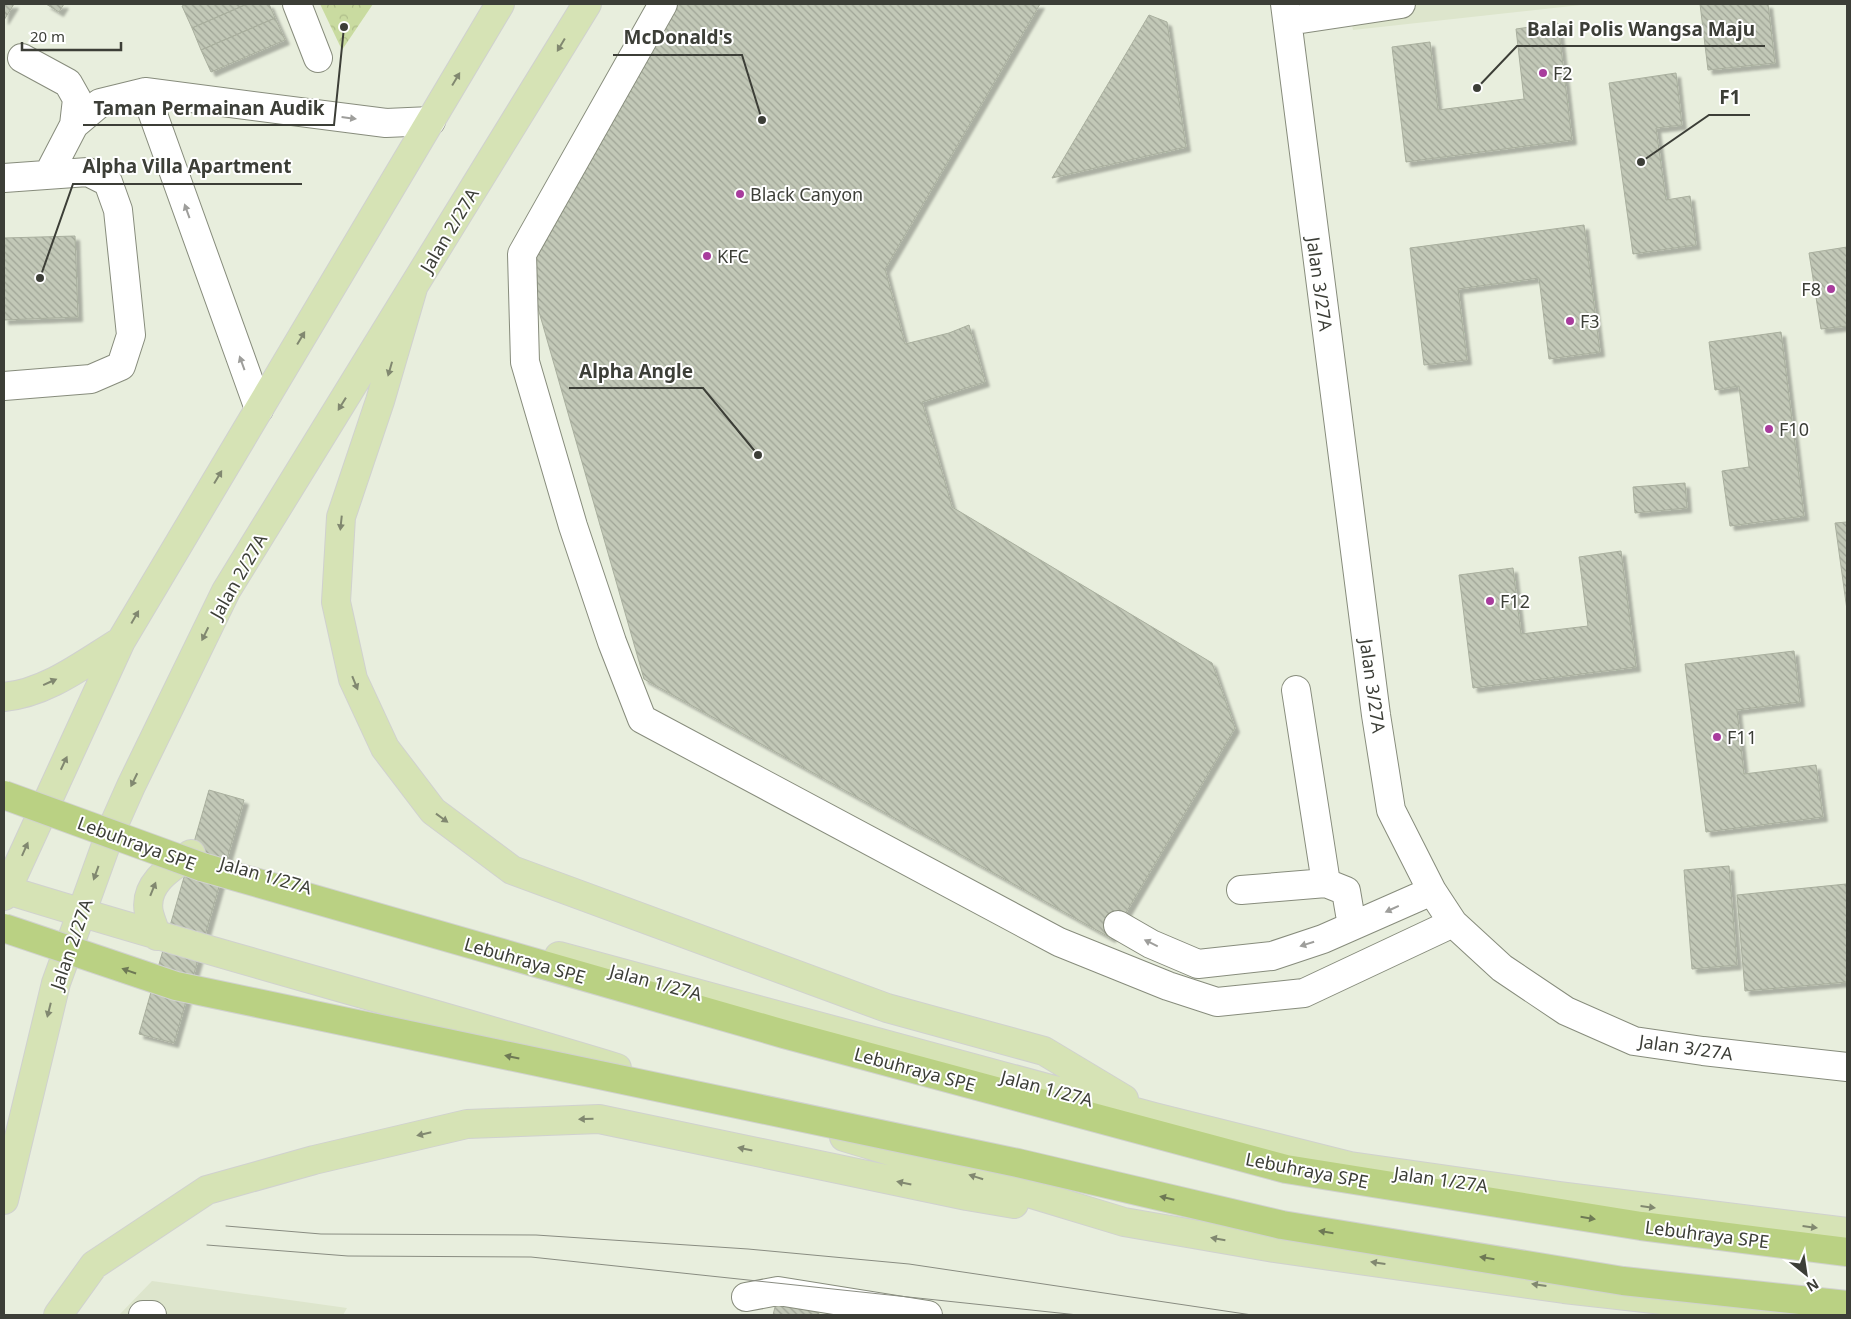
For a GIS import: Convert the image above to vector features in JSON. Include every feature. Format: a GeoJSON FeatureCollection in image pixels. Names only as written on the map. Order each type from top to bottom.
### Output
{"type":"FeatureCollection","features":[{"type":"Feature","properties":{"kind":"highway","name":"Lebuhraya SPE"},"geometry":{"type":"LineString","coordinates":[[4,794],[202,867],[784,1034],[1286,1169],[1641,1226],[1847,1252]]}},
{"type":"Feature","properties":{"kind":"highway"},"geometry":{"type":"LineString","coordinates":[[4,928],[176,986],[1018,1163],[1282,1225],[1623,1281],[1847,1304]]}},
{"type":"Feature","properties":{"kind":"main road"},"geometry":{"type":"LineString","coordinates":[[500,4],[121,641],[5,892],[482,1027],[1124,1222]]}},
{"type":"Feature","properties":{"kind":"main road","name":"Jalan 2/27A"},"geometry":{"type":"LineString","coordinates":[[4,1200],[56,983],[111,831],[226,591],[587,4]]}},
{"type":"Feature","properties":{"kind":"main road"},"geometry":{"type":"LineString","coordinates":[[413,288],[380,401],[341,517],[336,602],[353,680],[385,748],[433,812],[512,870],[887,1008],[1044,1051],[1154,1117]]}},
{"type":"Feature","properties":{"kind":"main road"},"geometry":{"type":"LineString","coordinates":[[4,697],[21,695],[64,676],[121,641]]}},
{"type":"Feature","properties":{"kind":"main road","name":"Jalan 1/27A"},"geometry":{"type":"LineString","coordinates":[[4,794],[111,831],[354,900],[1154,1117],[1350,1166],[1847,1232]]}},
{"type":"Feature","properties":{"kind":"main road"},"geometry":{"type":"LineString","coordinates":[[156,936],[149,912],[150,893],[156,881],[191,854]]}},
{"type":"Feature","properties":{"kind":"main road"},"geometry":{"type":"LineString","coordinates":[[58,1315],[94,1265],[207,1190],[314,1160],[467,1124],[599,1118],[967,1196],[1274,1248],[1564,1289],[1796,1315]]}},
{"type":"Feature","properties":{"kind":"street"},"geometry":{"type":"LineString","coordinates":[[296,4],[318,58]]}},
{"type":"Feature","properties":{"kind":"street"},"geometry":{"type":"LineString","coordinates":[[662,4],[522,254],[525,362],[573,526],[612,642],[642,718],[1058,942],[1168,986],[1217,1002],[1304,993],[1454,923]]}},
{"type":"Feature","properties":{"kind":"street"},"geometry":{"type":"LineString","coordinates":[[1286,12],[1401,4]]}},
{"type":"Feature","properties":{"kind":"street","name":"Jalan 3/27A"},"geometry":{"type":"LineString","coordinates":[[1286,12],[1376,715],[1391,810],[1432,891],[1454,923],[1502,968],[1566,1011],[1634,1041],[1847,1068]]}},
{"type":"Feature","properties":{"kind":"street"},"geometry":{"type":"LineString","coordinates":[[22,58],[68,83],[77,99],[74,125],[48,175]]}},
{"type":"Feature","properties":{"kind":"street"},"geometry":{"type":"LineString","coordinates":[[145,92],[259,409]]}},
{"type":"Feature","properties":{"kind":"street"},"geometry":{"type":"LineString","coordinates":[[74,125],[100,103],[145,92],[386,123],[431,121]]}},
{"type":"Feature","properties":{"kind":"street"},"geometry":{"type":"LineString","coordinates":[[4,178],[88,172],[108,182],[118,210],[131,335],[121,366],[90,379],[4,386]]}},
{"type":"Feature","properties":{"kind":"street"},"geometry":{"type":"LineString","coordinates":[[1296,690],[1326,883]]}},
{"type":"Feature","properties":{"kind":"street"},"geometry":{"type":"LineString","coordinates":[[1241,890],[1326,883],[1346,892],[1352,926]]}},
{"type":"Feature","properties":{"kind":"street"},"geometry":{"type":"LineString","coordinates":[[1118,925],[1151,944],[1198,964],[1272,956],[1323,939],[1432,891]]}},
{"type":"Feature","properties":{"kind":"street"},"geometry":{"type":"LineString","coordinates":[[746,1297],[778,1291],[928,1315]]}},
{"type":"Feature","properties":{"kind":"shaded area"},"geometry":{"type":"Polygon","coordinates":[[[1348,4],[1590,4],[1353,30],[1348,4]]]}},
{"type":"Feature","properties":{"kind":"shaded area"},"geometry":{"type":"Polygon","coordinates":[[[152,1281],[347,1308],[343,1315],[119,1315],[152,1281]]]}},
{"type":"Feature","properties":{"kind":"green space"},"geometry":{"type":"Polygon","coordinates":[[[320,4],[373,4],[342,50],[320,4]]]}},
{"type":"Feature","properties":{"kind":"building"},"geometry":{"type":"Polygon","coordinates":[[[4,4],[14,4],[4,20],[4,4]]]}},
{"type":"Feature","properties":{"kind":"building"},"geometry":{"type":"Polygon","coordinates":[[[46,4],[64,4],[59,12],[46,4]]]}},
{"type":"Feature","properties":{"kind":"building"},"geometry":{"type":"Polygon","coordinates":[[[186,4],[247,4],[192,28],[182,6],[186,4]]]}},
{"type":"Feature","properties":{"kind":"building"},"geometry":{"type":"Polygon","coordinates":[[[247,4],[269,4],[275,18],[201,50],[192,28],[247,4]]]}},
{"type":"Feature","properties":{"kind":"building"},"geometry":{"type":"Polygon","coordinates":[[[678,4],[1040,4],[885,269],[905,344],[949,333],[969,325],[985,382],[922,402],[952,507],[1212,663],[1235,728],[1111,938],[644,679],[526,266],[678,4]]]}},
{"type":"Feature","properties":{"kind":"building"},"geometry":{"type":"Polygon","coordinates":[[[1700,4],[1768,4],[1775,63],[1708,70],[1700,4]]]}},
{"type":"Feature","properties":{"kind":"building"},"geometry":{"type":"Polygon","coordinates":[[[1149,15],[1167,22],[1186,147],[1052,178],[1149,15]]]}},
{"type":"Feature","properties":{"kind":"building"},"geometry":{"type":"Polygon","coordinates":[[[275,18],[285,40],[211,72],[201,50],[275,18]]]}},
{"type":"Feature","properties":{"kind":"building","name":"F2"},"geometry":{"type":"Polygon","coordinates":[[[1558,23],[1572,140],[1406,162],[1392,47],[1430,42],[1438,110],[1524,99],[1516,29],[1558,23]]]}},
{"type":"Feature","properties":{"kind":"building"},"geometry":{"type":"Polygon","coordinates":[[[1676,73],[1682,125],[1656,128],[1666,200],[1690,196],[1696,245],[1633,254],[1609,83],[1676,73]]]}},
{"type":"Feature","properties":{"kind":"building","name":"F3"},"geometry":{"type":"Polygon","coordinates":[[[1584,225],[1600,352],[1549,359],[1539,278],[1458,289],[1467,360],[1424,365],[1410,248],[1584,225]]]}},
{"type":"Feature","properties":{"kind":"building"},"geometry":{"type":"Polygon","coordinates":[[[75,236],[78,317],[4,320],[4,238],[75,236]]]}},
{"type":"Feature","properties":{"kind":"building","name":"F8"},"geometry":{"type":"Polygon","coordinates":[[[1847,247],[1847,326],[1821,329],[1809,253],[1847,247]]]}},
{"type":"Feature","properties":{"kind":"building","name":"F10"},"geometry":{"type":"Polygon","coordinates":[[[1781,332],[1804,516],[1730,526],[1722,471],[1749,467],[1739,386],[1715,390],[1709,342],[1781,332]]]}},
{"type":"Feature","properties":{"kind":"building"},"geometry":{"type":"Polygon","coordinates":[[[1685,483],[1687,508],[1635,513],[1633,487],[1685,483]]]}},
{"type":"Feature","properties":{"kind":"building"},"geometry":{"type":"Polygon","coordinates":[[[1847,522],[1847,610],[1835,523],[1847,522]]]}},
{"type":"Feature","properties":{"kind":"building","name":"F12"},"geometry":{"type":"Polygon","coordinates":[[[1621,551],[1636,667],[1473,688],[1459,575],[1513,568],[1521,634],[1588,626],[1579,557],[1621,551]]]}},
{"type":"Feature","properties":{"kind":"building","name":"F11"},"geometry":{"type":"Polygon","coordinates":[[[1794,651],[1800,702],[1737,710],[1744,774],[1816,765],[1823,817],[1706,832],[1685,664],[1794,651]]]}},
{"type":"Feature","properties":{"kind":"building"},"geometry":{"type":"Polygon","coordinates":[[[209,790],[244,800],[174,1043],[139,1034],[209,790]]]}},
{"type":"Feature","properties":{"kind":"building"},"geometry":{"type":"Polygon","coordinates":[[[1729,866],[1737,965],[1692,969],[1684,870],[1729,866]]]}},
{"type":"Feature","properties":{"kind":"building"},"geometry":{"type":"Polygon","coordinates":[[[1846,884],[1847,982],[1745,991],[1737,895],[1846,884]]]}},
{"type":"Feature","properties":{"kind":"building"},"geometry":{"type":"Polygon","coordinates":[[[776,1303],[819,1313],[818,1315],[773,1315],[776,1303]]]}},
{"type":"Feature","properties":{"kind":"tram line"},"geometry":{"type":"LineString","coordinates":[[226,1226],[321,1234],[536,1235],[748,1249],[909,1264],[1252,1315]]}},
{"type":"Feature","properties":{"kind":"tram line"},"geometry":{"type":"LineString","coordinates":[[207,1245],[348,1256],[531,1257],[1078,1315]]}},
{"type":"Feature","properties":{"kind":"place","name":"Taman Permainan Audik"},"geometry":{"type":"Point","coordinates":[344,27]}},
{"type":"Feature","properties":{"kind":"place","name":"F2"},"geometry":{"type":"Point","coordinates":[1543,73]}},
{"type":"Feature","properties":{"kind":"place","name":"Balai Polis Wangsa Maju"},"geometry":{"type":"Point","coordinates":[1477,88]}},
{"type":"Feature","properties":{"kind":"place","name":"McDonald's"},"geometry":{"type":"Point","coordinates":[762,120]}},
{"type":"Feature","properties":{"kind":"place","name":"F1"},"geometry":{"type":"Point","coordinates":[1641,162]}},
{"type":"Feature","properties":{"kind":"place","name":"Black Canyon"},"geometry":{"type":"Point","coordinates":[740,194]}},
{"type":"Feature","properties":{"kind":"place","name":"KFC"},"geometry":{"type":"Point","coordinates":[707,256]}},
{"type":"Feature","properties":{"kind":"place","name":"Alpha Villa Apartment"},"geometry":{"type":"Point","coordinates":[40,278]}},
{"type":"Feature","properties":{"kind":"place","name":"F8"},"geometry":{"type":"Point","coordinates":[1831,289]}},
{"type":"Feature","properties":{"kind":"place","name":"F3"},"geometry":{"type":"Point","coordinates":[1570,321]}},
{"type":"Feature","properties":{"kind":"place","name":"F10"},"geometry":{"type":"Point","coordinates":[1769,429]}},
{"type":"Feature","properties":{"kind":"place","name":"Alpha Angle"},"geometry":{"type":"Point","coordinates":[758,455]}},
{"type":"Feature","properties":{"kind":"place","name":"F12"},"geometry":{"type":"Point","coordinates":[1490,601]}},
{"type":"Feature","properties":{"kind":"place","name":"F11"},"geometry":{"type":"Point","coordinates":[1717,737]}}]}
